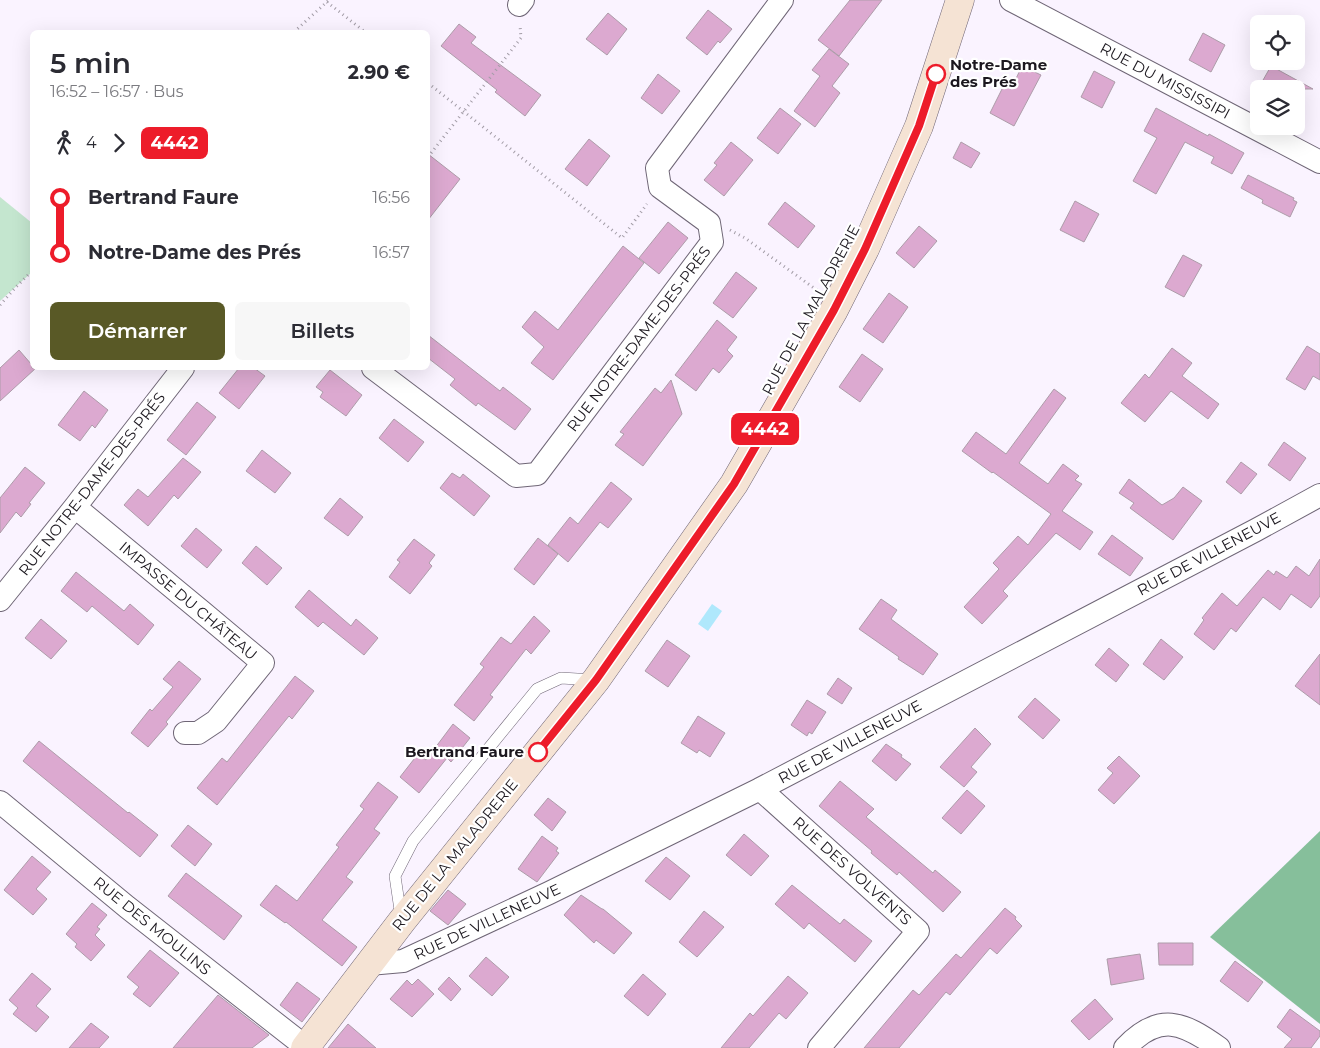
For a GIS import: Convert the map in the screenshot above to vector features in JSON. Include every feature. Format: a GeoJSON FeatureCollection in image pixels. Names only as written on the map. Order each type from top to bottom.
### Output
{"type":"FeatureCollection","features":[{"type":"Feature","properties":{"kind":"main road","name":"RUE DE LA MALADRERIE"},"geometry":{"type":"LineString","coordinates":[[306,1048],[402,921],[596,680],[734,484],[834,310],[865,249],[919,126],[960,0]]}},
{"type":"Feature","properties":{"kind":"street"},"geometry":{"type":"LineString","coordinates":[[660,187],[658,168],[782,0]]}},
{"type":"Feature","properties":{"kind":"street","name":"RUE DU MISSISSIPI"},"geometry":{"type":"LineString","coordinates":[[1011,0],[1320,162]]}},
{"type":"Feature","properties":{"kind":"street","name":"RUE NOTRE-DAME-DES-PRÉS"},"geometry":{"type":"LineString","coordinates":[[376,370],[516,476],[537,474],[712,242],[709,223],[660,187]]}},
{"type":"Feature","properties":{"kind":"street","name":"RUE NOTRE-DAME-DES-PRÉS"},"geometry":{"type":"LineString","coordinates":[[0,600],[181,370]]}},
{"type":"Feature","properties":{"kind":"street","name":"RUE DE VILLENEUVE"},"geometry":{"type":"LineString","coordinates":[[369,964],[403,961],[549,893],[760,789],[1229,544],[1320,494]]}},
{"type":"Feature","properties":{"kind":"street","name":"IMPASSE DU CHÂTEAU"},"geometry":{"type":"LineString","coordinates":[[75,507],[263,663],[216,721],[198,733],[185,733]]}},
{"type":"Feature","properties":{"kind":"street","name":"RUE DES VOLVENTS"},"geometry":{"type":"LineString","coordinates":[[760,789],[918,931],[819,1048]]}},
{"type":"Feature","properties":{"kind":"street","name":"RUE DES MOULINS"},"geometry":{"type":"LineString","coordinates":[[0,802],[127,907],[306,1048]]}},
{"type":"Feature","properties":{"kind":"street"},"geometry":{"type":"LineString","coordinates":[[1124,1048],[1143,1032],[1155,1026],[1178,1025],[1203,1037],[1219,1048]]}},
{"type":"Feature","properties":{"kind":"lane"},"geometry":{"type":"LineString","coordinates":[[402,921],[395,876],[413,841],[537,689],[561,678],[596,680]]}},
{"type":"Feature","properties":{"kind":"path"},"geometry":{"type":"LineString","coordinates":[[296,30],[328,1],[363,30]]}},
{"type":"Feature","properties":{"kind":"path"},"geometry":{"type":"LineString","coordinates":[[430,154],[521,38],[521,2]]}},
{"type":"Feature","properties":{"kind":"path"},"geometry":{"type":"LineString","coordinates":[[430,85],[622,238],[660,187]]}},
{"type":"Feature","properties":{"kind":"path"},"geometry":{"type":"LineString","coordinates":[[709,223],[721,225],[745,238],[822,294]]}},
{"type":"Feature","properties":{"kind":"path"},"geometry":{"type":"LineString","coordinates":[[0,305],[30,273]]}},
{"type":"Feature","properties":{"kind":"green space"},"geometry":{"type":"Polygon","coordinates":[[[0,197],[30,221],[30,274],[0,301],[0,197]]]}},
{"type":"Feature","properties":{"kind":"green space"},"geometry":{"type":"Polygon","coordinates":[[[1320,831],[1320,1024],[1210,937],[1320,831]]]}},
{"type":"Feature","properties":{"kind":"water"},"geometry":{"type":"Polygon","coordinates":[[[712,604],[722,611],[708,631],[698,624],[712,604]]]}},
{"type":"Feature","properties":{"kind":"building"},"geometry":{"type":"Polygon","coordinates":[[[850,0],[882,0],[839,56],[818,40],[850,0]]]}},
{"type":"Feature","properties":{"kind":"building"},"geometry":{"type":"Polygon","coordinates":[[[708,10],[732,29],[720,43],[718,41],[707,55],[686,38],[708,10]]]}},
{"type":"Feature","properties":{"kind":"building"},"geometry":{"type":"Polygon","coordinates":[[[608,13],[627,29],[607,55],[586,39],[608,13]]]}},
{"type":"Feature","properties":{"kind":"building"},"geometry":{"type":"Polygon","coordinates":[[[459,24],[476,37],[471,43],[541,95],[525,116],[495,92],[497,90],[441,46],[459,24]]]}},
{"type":"Feature","properties":{"kind":"building"},"geometry":{"type":"Polygon","coordinates":[[[1203,33],[1225,45],[1211,72],[1189,60],[1203,33]]]}},
{"type":"Feature","properties":{"kind":"building"},"geometry":{"type":"Polygon","coordinates":[[[829,49],[849,64],[832,86],[840,93],[815,127],[794,111],[820,76],[812,70],[829,49]]]}},
{"type":"Feature","properties":{"kind":"building"},"geometry":{"type":"Polygon","coordinates":[[[1022,66],[1041,75],[1014,126],[990,113],[1004,85],[1011,89],[1022,66]]]}},
{"type":"Feature","properties":{"kind":"building"},"geometry":{"type":"Polygon","coordinates":[[[1269,70],[1278,70],[1297,80],[1263,80],[1269,70]]]}},
{"type":"Feature","properties":{"kind":"building"},"geometry":{"type":"Polygon","coordinates":[[[1094,71],[1115,82],[1102,108],[1081,97],[1094,71]]]}},
{"type":"Feature","properties":{"kind":"building"},"geometry":{"type":"Polygon","coordinates":[[[658,74],[680,91],[662,114],[641,98],[658,74]]]}},
{"type":"Feature","properties":{"kind":"building"},"geometry":{"type":"Polygon","coordinates":[[[1305,85],[1313,89],[1305,89],[1305,85]]]}},
{"type":"Feature","properties":{"kind":"building"},"geometry":{"type":"Polygon","coordinates":[[[780,108],[801,124],[778,154],[757,138],[780,108]]]}},
{"type":"Feature","properties":{"kind":"building"},"geometry":{"type":"Polygon","coordinates":[[[1156,108],[1244,153],[1232,174],[1211,163],[1214,157],[1185,142],[1156,194],[1133,181],[1157,138],[1144,131],[1156,108]]]}},
{"type":"Feature","properties":{"kind":"building"},"geometry":{"type":"Polygon","coordinates":[[[589,139],[610,156],[587,186],[565,169],[589,139]]]}},
{"type":"Feature","properties":{"kind":"building"},"geometry":{"type":"Polygon","coordinates":[[[731,142],[753,160],[724,196],[704,180],[717,165],[714,163],[731,142]]]}},
{"type":"Feature","properties":{"kind":"building"},"geometry":{"type":"Polygon","coordinates":[[[961,142],[980,153],[971,168],[953,158],[961,142]]]}},
{"type":"Feature","properties":{"kind":"building"},"geometry":{"type":"Polygon","coordinates":[[[430,156],[460,179],[430,217],[430,156]]]}},
{"type":"Feature","properties":{"kind":"building"},"geometry":{"type":"Polygon","coordinates":[[[1248,175],[1294,198],[1293,200],[1297,202],[1290,217],[1262,203],[1263,200],[1241,188],[1248,175]]]}},
{"type":"Feature","properties":{"kind":"building"},"geometry":{"type":"Polygon","coordinates":[[[1075,201],[1099,214],[1084,242],[1060,230],[1075,201]]]}},
{"type":"Feature","properties":{"kind":"building"},"geometry":{"type":"Polygon","coordinates":[[[785,202],[815,226],[798,248],[768,224],[785,202]]]}},
{"type":"Feature","properties":{"kind":"building"},"geometry":{"type":"Polygon","coordinates":[[[668,222],[688,238],[659,274],[639,258],[668,222]]]}},
{"type":"Feature","properties":{"kind":"building"},"geometry":{"type":"Polygon","coordinates":[[[919,226],[937,241],[914,268],[896,253],[919,226]]]}},
{"type":"Feature","properties":{"kind":"building"},"geometry":{"type":"Polygon","coordinates":[[[623,246],[644,263],[553,380],[531,363],[544,347],[522,327],[535,311],[558,330],[623,246]]]}},
{"type":"Feature","properties":{"kind":"building"},"geometry":{"type":"Polygon","coordinates":[[[1183,255],[1202,265],[1184,297],[1165,287],[1183,255]]]}},
{"type":"Feature","properties":{"kind":"building"},"geometry":{"type":"Polygon","coordinates":[[[736,272],[757,288],[733,318],[713,303],[736,272]]]}},
{"type":"Feature","properties":{"kind":"building"},"geometry":{"type":"Polygon","coordinates":[[[889,293],[908,307],[883,343],[863,329],[889,293]]]}},
{"type":"Feature","properties":{"kind":"building"},"geometry":{"type":"Polygon","coordinates":[[[717,320],[737,337],[727,350],[733,356],[719,373],[713,368],[696,391],[675,375],[717,320]]]}},
{"type":"Feature","properties":{"kind":"building"},"geometry":{"type":"Polygon","coordinates":[[[430,337],[500,391],[503,387],[531,409],[515,430],[478,403],[476,406],[450,385],[455,379],[430,360],[430,337]]]}},
{"type":"Feature","properties":{"kind":"building"},"geometry":{"type":"Polygon","coordinates":[[[1307,346],[1320,354],[1320,380],[1313,376],[1305,390],[1286,379],[1307,346]]]}},
{"type":"Feature","properties":{"kind":"building"},"geometry":{"type":"Polygon","coordinates":[[[1172,348],[1192,363],[1182,376],[1219,404],[1208,419],[1171,391],[1145,422],[1121,403],[1145,374],[1149,378],[1172,348]]]}},
{"type":"Feature","properties":{"kind":"building"},"geometry":{"type":"Polygon","coordinates":[[[19,350],[30,363],[30,370],[34,370],[0,401],[0,368],[19,350]]]}},
{"type":"Feature","properties":{"kind":"building"},"geometry":{"type":"Polygon","coordinates":[[[862,354],[883,369],[860,402],[839,387],[862,354]]]}},
{"type":"Feature","properties":{"kind":"building"},"geometry":{"type":"Polygon","coordinates":[[[237,370],[257,370],[265,376],[239,409],[219,393],[237,370]]]}},
{"type":"Feature","properties":{"kind":"building"},"geometry":{"type":"Polygon","coordinates":[[[330,370],[362,395],[346,416],[320,397],[323,392],[316,387],[330,370]]]}},
{"type":"Feature","properties":{"kind":"building"},"geometry":{"type":"Polygon","coordinates":[[[671,380],[682,414],[643,466],[615,445],[624,434],[620,432],[655,388],[661,393],[671,380]]]}},
{"type":"Feature","properties":{"kind":"building"},"geometry":{"type":"Polygon","coordinates":[[[1054,389],[1066,398],[1019,463],[1048,484],[1063,464],[1079,476],[1075,480],[1082,484],[1062,511],[1093,532],[1080,550],[1056,533],[1003,591],[1008,596],[982,624],[964,607],[999,569],[993,563],[1018,536],[1028,545],[1051,514],[962,451],[976,432],[1006,454],[1054,389]]]}},
{"type":"Feature","properties":{"kind":"building"},"geometry":{"type":"Polygon","coordinates":[[[84,391],[108,410],[95,428],[92,425],[80,441],[58,425],[84,391]]]}},
{"type":"Feature","properties":{"kind":"building"},"geometry":{"type":"Polygon","coordinates":[[[197,402],[216,417],[186,455],[167,440],[197,402]]]}},
{"type":"Feature","properties":{"kind":"building"},"geometry":{"type":"Polygon","coordinates":[[[394,419],[424,442],[408,462],[379,438],[394,419]]]}},
{"type":"Feature","properties":{"kind":"building"},"geometry":{"type":"Polygon","coordinates":[[[1284,442],[1306,458],[1290,481],[1268,465],[1284,442]]]}},
{"type":"Feature","properties":{"kind":"building"},"geometry":{"type":"Polygon","coordinates":[[[262,450],[291,473],[275,493],[246,471],[262,450]]]}},
{"type":"Feature","properties":{"kind":"building"},"geometry":{"type":"Polygon","coordinates":[[[183,458],[201,472],[178,499],[174,495],[148,526],[124,505],[138,489],[148,497],[183,458]]]}},
{"type":"Feature","properties":{"kind":"building"},"geometry":{"type":"Polygon","coordinates":[[[1241,462],[1257,474],[1241,494],[1226,482],[1241,462]]]}},
{"type":"Feature","properties":{"kind":"building"},"geometry":{"type":"Polygon","coordinates":[[[25,467],[45,483],[29,503],[31,504],[21,517],[16,512],[0,533],[0,498],[25,467]]]}},
{"type":"Feature","properties":{"kind":"building"},"geometry":{"type":"Polygon","coordinates":[[[452,473],[460,478],[463,474],[490,496],[474,516],[440,488],[452,473]]]}},
{"type":"Feature","properties":{"kind":"building"},"geometry":{"type":"Polygon","coordinates":[[[1129,479],[1162,505],[1174,498],[1183,487],[1202,501],[1173,540],[1130,508],[1134,503],[1119,493],[1129,479]]]}},
{"type":"Feature","properties":{"kind":"building"},"geometry":{"type":"Polygon","coordinates":[[[611,482],[632,499],[608,528],[600,522],[568,562],[548,545],[570,517],[578,524],[611,482]]]}},
{"type":"Feature","properties":{"kind":"building"},"geometry":{"type":"Polygon","coordinates":[[[340,498],[363,517],[348,536],[324,518],[340,498]]]}},
{"type":"Feature","properties":{"kind":"building"},"geometry":{"type":"Polygon","coordinates":[[[196,528],[222,550],[207,568],[181,546],[196,528]]]}},
{"type":"Feature","properties":{"kind":"building"},"geometry":{"type":"Polygon","coordinates":[[[1112,535],[1143,558],[1130,576],[1098,554],[1112,535]]]}},
{"type":"Feature","properties":{"kind":"building"},"geometry":{"type":"Polygon","coordinates":[[[538,538],[558,554],[534,585],[514,569],[538,538]]]}},
{"type":"Feature","properties":{"kind":"building"},"geometry":{"type":"Polygon","coordinates":[[[414,539],[435,555],[429,563],[432,566],[410,594],[389,577],[400,562],[397,560],[414,539]]]}},
{"type":"Feature","properties":{"kind":"building"},"geometry":{"type":"Polygon","coordinates":[[[256,546],[282,568],[267,585],[242,563],[256,546]]]}},
{"type":"Feature","properties":{"kind":"building"},"geometry":{"type":"Polygon","coordinates":[[[1320,559],[1320,596],[1311,608],[1291,594],[1280,610],[1263,597],[1236,632],[1231,628],[1214,650],[1194,634],[1204,620],[1202,618],[1222,593],[1237,606],[1268,570],[1274,575],[1276,571],[1287,578],[1296,566],[1309,576],[1320,559]]]}},
{"type":"Feature","properties":{"kind":"building"},"geometry":{"type":"Polygon","coordinates":[[[76,572],[124,611],[130,604],[154,625],[138,645],[92,606],[87,612],[61,591],[76,572]]]}},
{"type":"Feature","properties":{"kind":"building"},"geometry":{"type":"Polygon","coordinates":[[[309,590],[351,626],[356,619],[378,638],[364,655],[323,622],[318,627],[295,607],[309,590]]]}},
{"type":"Feature","properties":{"kind":"building"},"geometry":{"type":"Polygon","coordinates":[[[881,599],[897,610],[891,619],[938,654],[923,675],[898,659],[899,657],[859,629],[881,599]]]}},
{"type":"Feature","properties":{"kind":"building"},"geometry":{"type":"Polygon","coordinates":[[[534,616],[550,631],[531,654],[526,649],[490,695],[493,697],[474,721],[454,705],[484,667],[480,664],[501,637],[511,644],[534,616]]]}},
{"type":"Feature","properties":{"kind":"building"},"geometry":{"type":"Polygon","coordinates":[[[41,619],[67,641],[51,659],[25,638],[41,619]]]}},
{"type":"Feature","properties":{"kind":"building"},"geometry":{"type":"Polygon","coordinates":[[[1161,639],[1183,657],[1164,680],[1143,664],[1161,639]]]}},
{"type":"Feature","properties":{"kind":"building"},"geometry":{"type":"Polygon","coordinates":[[[667,640],[690,656],[668,687],[645,671],[667,640]]]}},
{"type":"Feature","properties":{"kind":"building"},"geometry":{"type":"Polygon","coordinates":[[[1109,648],[1129,665],[1116,682],[1095,665],[1109,648]]]}},
{"type":"Feature","properties":{"kind":"building"},"geometry":{"type":"Polygon","coordinates":[[[1320,654],[1320,705],[1295,686],[1320,654]]]}},
{"type":"Feature","properties":{"kind":"building"},"geometry":{"type":"Polygon","coordinates":[[[179,661],[201,679],[166,722],[168,724],[148,747],[131,733],[150,709],[152,711],[173,687],[163,679],[179,661]]]}},
{"type":"Feature","properties":{"kind":"building"},"geometry":{"type":"Polygon","coordinates":[[[295,676],[314,691],[292,719],[289,716],[217,805],[197,788],[222,758],[227,762],[295,676]]]}},
{"type":"Feature","properties":{"kind":"building"},"geometry":{"type":"Polygon","coordinates":[[[838,678],[852,688],[842,704],[827,694],[838,678]]]}},
{"type":"Feature","properties":{"kind":"building"},"geometry":{"type":"Polygon","coordinates":[[[1035,698],[1060,720],[1043,739],[1018,717],[1035,698]]]}},
{"type":"Feature","properties":{"kind":"building"},"geometry":{"type":"Polygon","coordinates":[[[807,700],[826,712],[812,734],[809,732],[807,736],[791,725],[807,700]]]}},
{"type":"Feature","properties":{"kind":"building"},"geometry":{"type":"Polygon","coordinates":[[[698,716],[725,733],[710,757],[699,750],[697,753],[681,743],[698,716]]]}},
{"type":"Feature","properties":{"kind":"building"},"geometry":{"type":"Polygon","coordinates":[[[453,724],[470,738],[451,762],[447,758],[419,793],[400,777],[418,754],[426,760],[453,724]]]}},
{"type":"Feature","properties":{"kind":"building"},"geometry":{"type":"Polygon","coordinates":[[[975,728],[991,744],[971,767],[977,772],[964,787],[940,767],[975,728]]]}},
{"type":"Feature","properties":{"kind":"building"},"geometry":{"type":"Polygon","coordinates":[[[39,741],[158,835],[140,857],[23,761],[39,741]]]}},
{"type":"Feature","properties":{"kind":"building"},"geometry":{"type":"Polygon","coordinates":[[[886,744],[911,764],[896,781],[872,761],[886,744]]]}},
{"type":"Feature","properties":{"kind":"building"},"geometry":{"type":"Polygon","coordinates":[[[1119,756],[1140,776],[1114,804],[1098,790],[1113,773],[1107,768],[1119,756]]]}},
{"type":"Feature","properties":{"kind":"building"},"geometry":{"type":"Polygon","coordinates":[[[840,781],[874,809],[866,817],[933,873],[935,870],[961,892],[943,912],[899,872],[897,875],[871,853],[872,851],[819,806],[840,781]]]}},
{"type":"Feature","properties":{"kind":"building"},"geometry":{"type":"Polygon","coordinates":[[[378,782],[398,797],[374,829],[380,833],[346,877],[353,882],[322,920],[357,947],[342,966],[286,922],[260,905],[276,885],[297,901],[339,847],[336,845],[364,809],[360,806],[378,782]]]}},
{"type":"Feature","properties":{"kind":"building"},"geometry":{"type":"Polygon","coordinates":[[[967,790],[985,806],[961,834],[942,818],[967,790]]]}},
{"type":"Feature","properties":{"kind":"building"},"geometry":{"type":"Polygon","coordinates":[[[548,798],[566,812],[552,831],[534,815],[548,798]]]}},
{"type":"Feature","properties":{"kind":"building"},"geometry":{"type":"Polygon","coordinates":[[[188,825],[212,844],[195,866],[171,846],[188,825]]]}},
{"type":"Feature","properties":{"kind":"building"},"geometry":{"type":"Polygon","coordinates":[[[744,834],[769,856],[751,876],[726,855],[744,834]]]}},
{"type":"Feature","properties":{"kind":"building"},"geometry":{"type":"Polygon","coordinates":[[[542,836],[558,848],[556,851],[559,853],[537,882],[518,869],[542,836]]]}},
{"type":"Feature","properties":{"kind":"building"},"geometry":{"type":"Polygon","coordinates":[[[32,856],[51,872],[36,889],[47,899],[33,915],[4,890],[32,856]]]}},
{"type":"Feature","properties":{"kind":"building"},"geometry":{"type":"Polygon","coordinates":[[[666,857],[690,876],[670,900],[645,881],[666,857]]]}},
{"type":"Feature","properties":{"kind":"building"},"geometry":{"type":"Polygon","coordinates":[[[186,873],[242,916],[224,940],[168,896],[186,873]]]}},
{"type":"Feature","properties":{"kind":"building"},"geometry":{"type":"Polygon","coordinates":[[[792,885],[840,924],[844,919],[872,941],[855,962],[809,923],[804,929],[775,904],[792,885]]]}},
{"type":"Feature","properties":{"kind":"building"},"geometry":{"type":"Polygon","coordinates":[[[448,890],[466,904],[448,925],[430,911],[448,890]]]}},
{"type":"Feature","properties":{"kind":"building"},"geometry":{"type":"Polygon","coordinates":[[[581,895],[603,909],[632,933],[614,954],[596,940],[594,943],[564,915],[581,895]]]}},
{"type":"Feature","properties":{"kind":"building"},"geometry":{"type":"Polygon","coordinates":[[[92,903],[107,915],[97,927],[100,929],[95,935],[105,945],[91,961],[75,947],[77,944],[66,934],[92,903]]]}},
{"type":"Feature","properties":{"kind":"building"},"geometry":{"type":"Polygon","coordinates":[[[1005,908],[1016,917],[1015,919],[1022,926],[997,954],[990,948],[950,995],[946,992],[899,1048],[864,1048],[913,990],[919,995],[956,954],[961,958],[1005,908]]]}},
{"type":"Feature","properties":{"kind":"building"},"geometry":{"type":"Polygon","coordinates":[[[704,911],[724,927],[697,957],[679,942],[704,911]]]}},
{"type":"Feature","properties":{"kind":"building"},"geometry":{"type":"Polygon","coordinates":[[[1158,943],[1193,943],[1193,965],[1159,965],[1158,943]]]}},
{"type":"Feature","properties":{"kind":"building"},"geometry":{"type":"Polygon","coordinates":[[[150,950],[179,973],[150,1007],[133,994],[139,987],[127,977],[150,950]]]}},
{"type":"Feature","properties":{"kind":"building"},"geometry":{"type":"Polygon","coordinates":[[[1140,954],[1144,979],[1111,985],[1107,959],[1140,954]]]}},
{"type":"Feature","properties":{"kind":"building"},"geometry":{"type":"Polygon","coordinates":[[[486,957],[509,977],[492,996],[469,976],[486,957]]]}},
{"type":"Feature","properties":{"kind":"building"},"geometry":{"type":"Polygon","coordinates":[[[1235,961],[1263,982],[1248,1002],[1220,981],[1235,961]]]}},
{"type":"Feature","properties":{"kind":"building"},"geometry":{"type":"Polygon","coordinates":[[[32,973],[51,989],[36,1006],[49,1017],[36,1032],[13,1014],[18,1008],[9,1000],[32,973]]]}},
{"type":"Feature","properties":{"kind":"building"},"geometry":{"type":"Polygon","coordinates":[[[643,974],[666,994],[648,1016],[624,996],[643,974]]]}},
{"type":"Feature","properties":{"kind":"building"},"geometry":{"type":"Polygon","coordinates":[[[788,976],[808,993],[786,1019],[779,1013],[749,1048],[721,1048],[750,1013],[753,1016],[788,976]]]}},
{"type":"Feature","properties":{"kind":"building"},"geometry":{"type":"Polygon","coordinates":[[[449,977],[461,989],[451,1001],[438,989],[449,977]]]}},
{"type":"Feature","properties":{"kind":"building"},"geometry":{"type":"Polygon","coordinates":[[[418,979],[434,994],[412,1017],[390,999],[407,980],[412,985],[418,979]]]}},
{"type":"Feature","properties":{"kind":"building"},"geometry":{"type":"Polygon","coordinates":[[[297,982],[320,999],[302,1022],[280,1005],[297,982]]]}},
{"type":"Feature","properties":{"kind":"building"},"geometry":{"type":"Polygon","coordinates":[[[218,995],[269,1035],[252,1048],[173,1048],[218,995]]]}},
{"type":"Feature","properties":{"kind":"building"},"geometry":{"type":"Polygon","coordinates":[[[1095,999],[1113,1019],[1089,1040],[1071,1021],[1095,999]]]}},
{"type":"Feature","properties":{"kind":"building"},"geometry":{"type":"Polygon","coordinates":[[[1290,1009],[1320,1031],[1320,1036],[1311,1048],[1284,1048],[1292,1039],[1277,1027],[1290,1009]]]}},
{"type":"Feature","properties":{"kind":"building"},"geometry":{"type":"Polygon","coordinates":[[[91,1023],[109,1037],[99,1048],[69,1048],[91,1023]]]}},
{"type":"Feature","properties":{"kind":"building"},"geometry":{"type":"Polygon","coordinates":[[[348,1024],[376,1048],[328,1048],[348,1024]]]}},
{"type":"Feature","properties":{"kind":"bus line","name":"4442"},"geometry":{"type":"LineString","coordinates":[[538,752],[596,680],[734,484],[834,310],[865,249],[919,126],[936,74]]}},
{"type":"Feature","properties":{"kind":"place","name":"Notre-Dame des Prés"},"geometry":{"type":"Point","coordinates":[936,74]}},
{"type":"Feature","properties":{"kind":"place","name":"Bertrand Faure"},"geometry":{"type":"Point","coordinates":[538,752]}}]}
